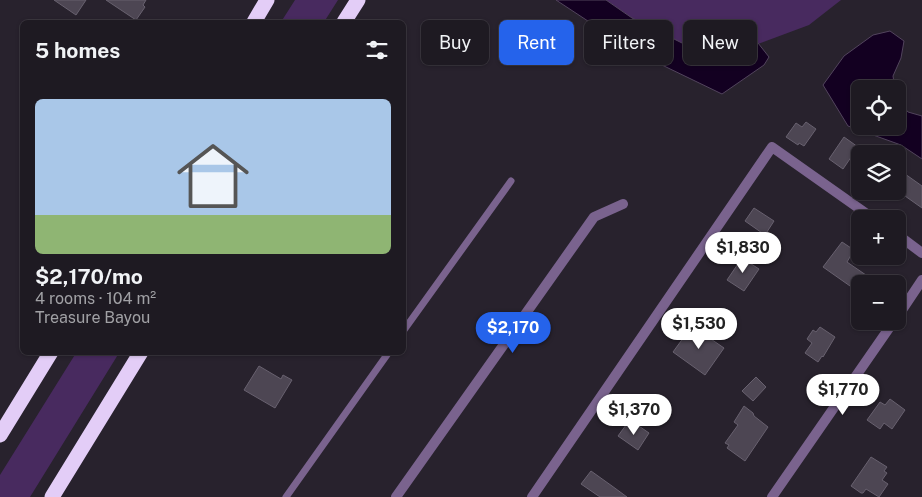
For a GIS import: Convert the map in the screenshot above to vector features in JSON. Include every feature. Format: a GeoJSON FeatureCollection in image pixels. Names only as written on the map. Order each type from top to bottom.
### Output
{"type":"FeatureCollection","features":[{"type":"Feature","properties":{"kind":"highway"},"geometry":{"type":"LineString","coordinates":[[255,20],[268,0]]}},
{"type":"Feature","properties":{"kind":"highway"},"geometry":{"type":"LineString","coordinates":[[345,20],[358,0]]}},
{"type":"Feature","properties":{"kind":"highway"},"geometry":{"type":"LineString","coordinates":[[0,435],[49,355]]}},
{"type":"Feature","properties":{"kind":"highway"},"geometry":{"type":"LineString","coordinates":[[52,497],[139,355]]}},
{"type":"Feature","properties":{"kind":"street"},"geometry":{"type":"LineString","coordinates":[[532,497],[772,147],[861,210]]}},
{"type":"Feature","properties":{"kind":"street"},"geometry":{"type":"LineString","coordinates":[[396,497],[594,218],[623,204]]}},
{"type":"Feature","properties":{"kind":"street"},"geometry":{"type":"LineString","coordinates":[[906,241],[922,253]]}},
{"type":"Feature","properties":{"kind":"street"},"geometry":{"type":"LineString","coordinates":[[906,304],[922,280]]}},
{"type":"Feature","properties":{"kind":"street"},"geometry":{"type":"LineString","coordinates":[[772,497],[888,330]]}},
{"type":"Feature","properties":{"kind":"lane"},"geometry":{"type":"LineString","coordinates":[[406,327],[511,181]]}},
{"type":"Feature","properties":{"kind":"lane"},"geometry":{"type":"LineString","coordinates":[[286,497],[386,355]]}},
{"type":"Feature","properties":{"kind":"shaded area"},"geometry":{"type":"Polygon","coordinates":[[[295,0],[338,0],[325,20],[282,20],[295,0]]]}},
{"type":"Feature","properties":{"kind":"shaded area"},"geometry":{"type":"Polygon","coordinates":[[[556,0],[606,0],[636,20],[586,20],[556,0]]]}},
{"type":"Feature","properties":{"kind":"shaded area"},"geometry":{"type":"Polygon","coordinates":[[[606,0],[841,0],[809,25],[757,44],[757,20],[683,20],[683,44],[673,38],[673,20],[636,20],[606,0]]]}},
{"type":"Feature","properties":{"kind":"shaded area"},"geometry":{"type":"Polygon","coordinates":[[[890,31],[904,41],[901,58],[893,76],[894,80],[851,80],[851,127],[848,126],[823,85],[844,56],[873,35],[890,31]]]}},
{"type":"Feature","properties":{"kind":"shaded area"},"geometry":{"type":"Polygon","coordinates":[[[673,38],[683,44],[683,65],[757,65],[758,43],[769,57],[764,65],[722,94],[662,65],[673,65],[673,38]]]}},
{"type":"Feature","properties":{"kind":"shaded area"},"geometry":{"type":"Polygon","coordinates":[[[906,110],[922,116],[922,159],[906,148],[906,145],[873,135],[906,135],[906,110]]]}},
{"type":"Feature","properties":{"kind":"shaded area"},"geometry":{"type":"Polygon","coordinates":[[[75,355],[118,355],[30,497],[0,497],[0,475],[75,355]]]}},
{"type":"Feature","properties":{"kind":"building"},"geometry":{"type":"Polygon","coordinates":[[[54,0],[86,0],[76,15],[54,0]]]}},
{"type":"Feature","properties":{"kind":"building"},"geometry":{"type":"Polygon","coordinates":[[[106,0],[146,0],[143,5],[145,7],[136,20],[106,0]]]}},
{"type":"Feature","properties":{"kind":"building"},"geometry":{"type":"Polygon","coordinates":[[[806,122],[816,129],[804,146],[799,143],[798,145],[786,137],[796,123],[802,127],[806,122]]]}},
{"type":"Feature","properties":{"kind":"building"},"geometry":{"type":"Polygon","coordinates":[[[844,137],[855,145],[851,145],[851,157],[843,169],[829,159],[844,137]]]}},
{"type":"Feature","properties":{"kind":"building"},"geometry":{"type":"Polygon","coordinates":[[[906,175],[922,186],[922,208],[906,197],[906,175]]]}},
{"type":"Feature","properties":{"kind":"building"},"geometry":{"type":"Polygon","coordinates":[[[754,208],[774,221],[765,235],[745,221],[754,208]]]}},
{"type":"Feature","properties":{"kind":"building"},"geometry":{"type":"Polygon","coordinates":[[[842,242],[851,248],[851,255],[847,262],[866,275],[851,275],[851,287],[823,267],[842,242]]]}},
{"type":"Feature","properties":{"kind":"building"},"geometry":{"type":"Polygon","coordinates":[[[742,258],[759,269],[744,291],[727,280],[742,258]]]}},
{"type":"Feature","properties":{"kind":"building"},"geometry":{"type":"Polygon","coordinates":[[[692,326],[724,348],[705,375],[673,352],[692,326]]]}},
{"type":"Feature","properties":{"kind":"building"},"geometry":{"type":"Polygon","coordinates":[[[820,327],[835,337],[818,362],[805,353],[812,343],[807,339],[813,330],[816,332],[820,327]]]}},
{"type":"Feature","properties":{"kind":"building"},"geometry":{"type":"Polygon","coordinates":[[[259,366],[281,379],[283,375],[292,380],[275,408],[244,390],[259,366]]]}},
{"type":"Feature","properties":{"kind":"building"},"geometry":{"type":"Polygon","coordinates":[[[756,377],[766,387],[753,401],[742,391],[756,377]]]}},
{"type":"Feature","properties":{"kind":"building"},"geometry":{"type":"Polygon","coordinates":[[[890,399],[905,410],[892,429],[884,423],[880,429],[867,420],[880,402],[885,405],[890,399]]]}},
{"type":"Feature","properties":{"kind":"building"},"geometry":{"type":"Polygon","coordinates":[[[744,406],[768,427],[745,461],[727,448],[729,445],[725,443],[738,425],[734,422],[744,406]]]}},
{"type":"Feature","properties":{"kind":"building"},"geometry":{"type":"Polygon","coordinates":[[[636,424],[649,433],[638,450],[618,436],[626,425],[632,430],[636,424]]]}},
{"type":"Feature","properties":{"kind":"building"},"geometry":{"type":"Polygon","coordinates":[[[871,457],[887,467],[884,471],[887,473],[882,480],[888,484],[879,497],[866,489],[861,493],[851,486],[871,457]]]}},
{"type":"Feature","properties":{"kind":"building"},"geometry":{"type":"Polygon","coordinates":[[[591,471],[627,497],[600,497],[581,484],[591,471]]]}}]}
